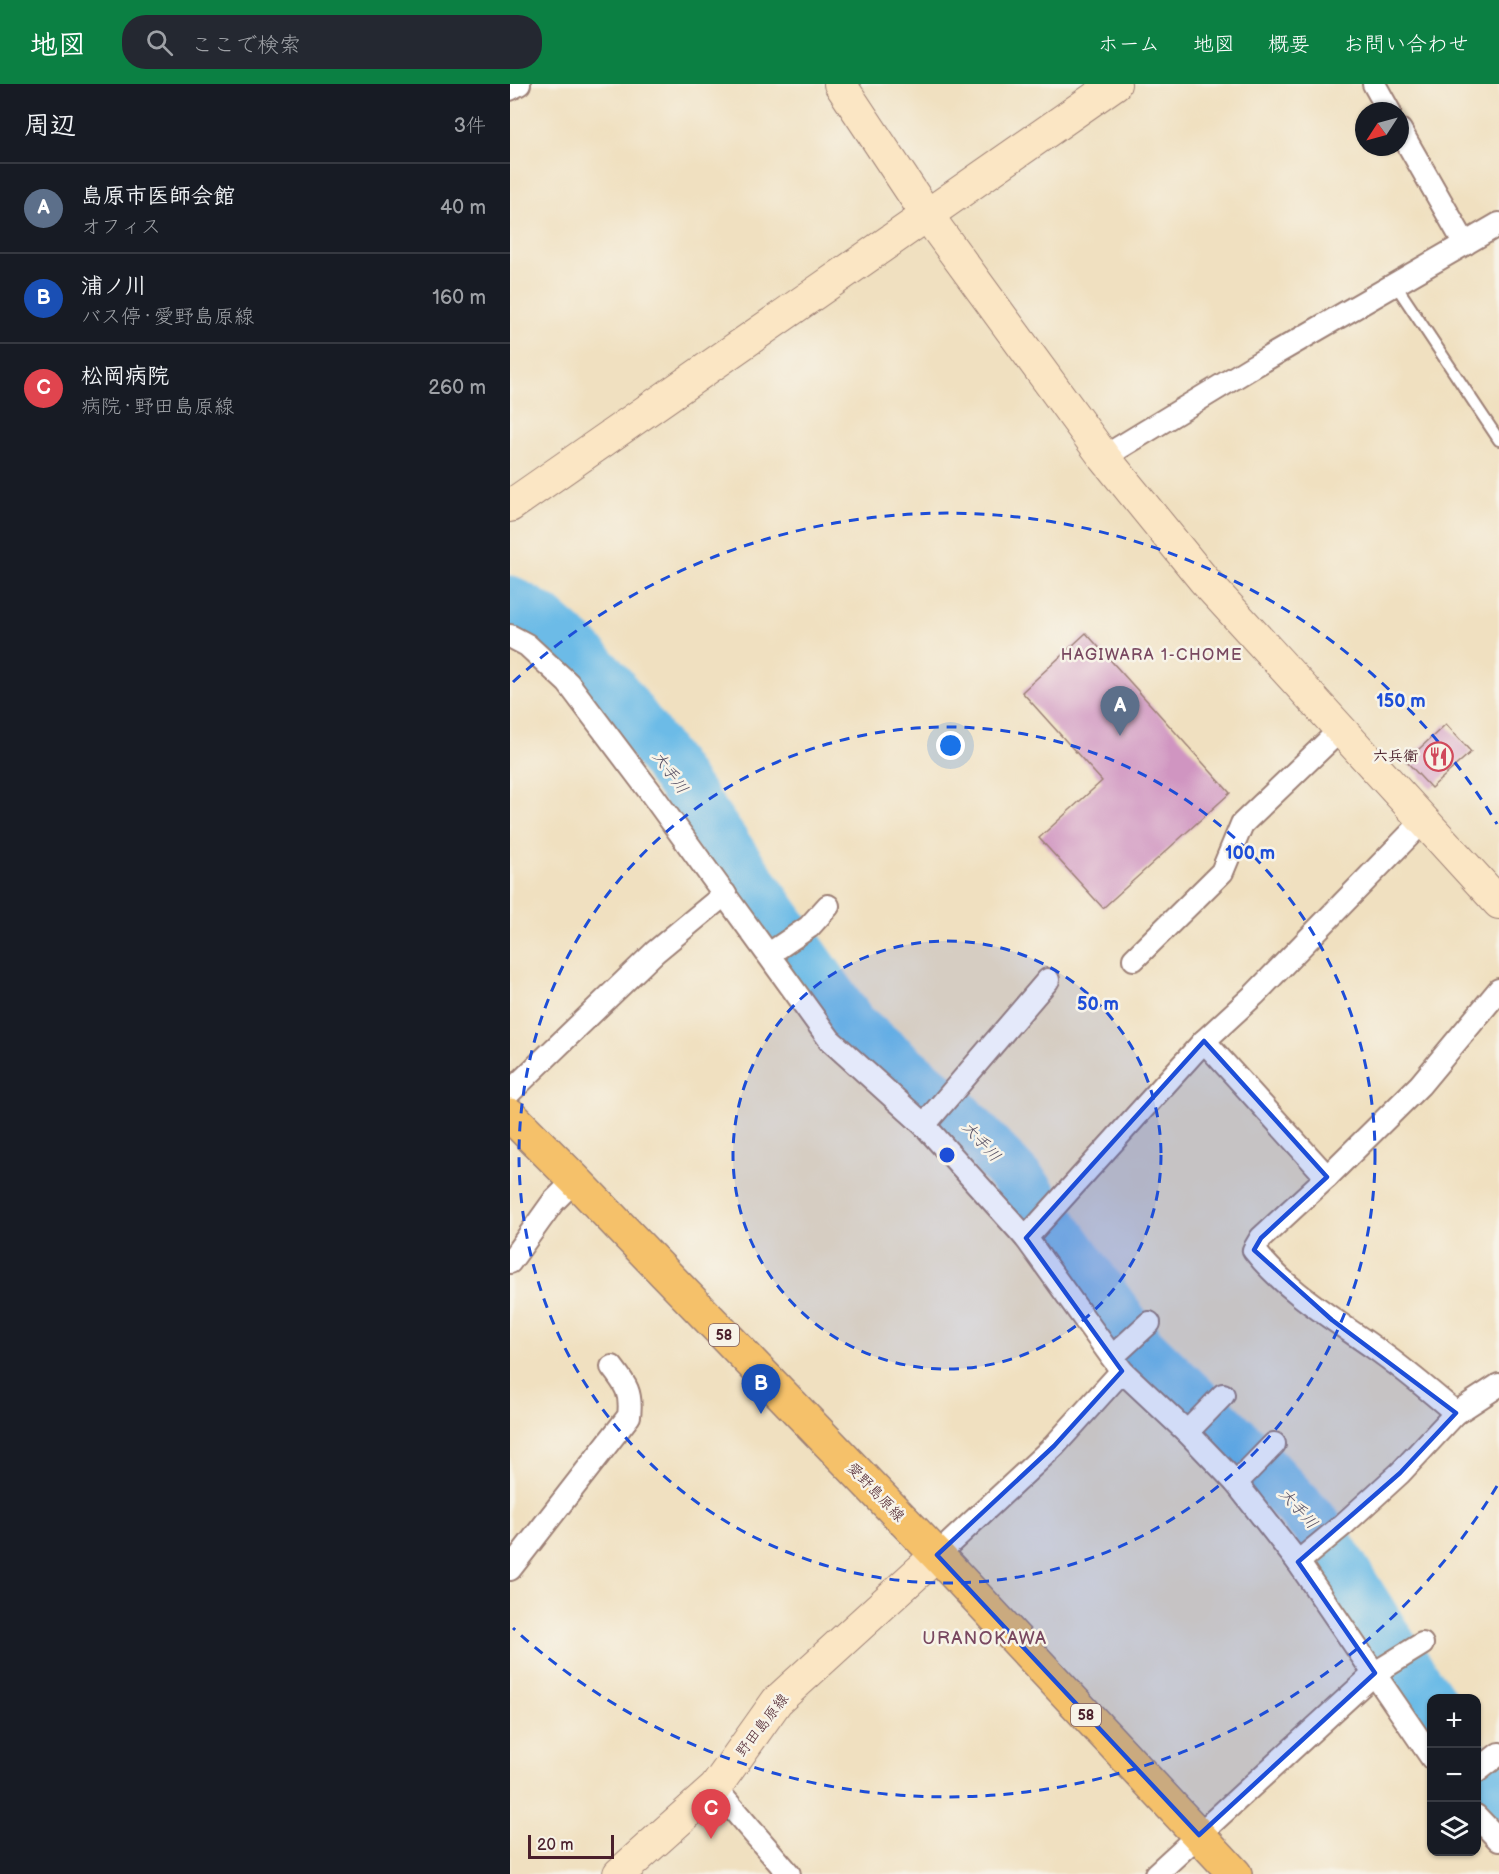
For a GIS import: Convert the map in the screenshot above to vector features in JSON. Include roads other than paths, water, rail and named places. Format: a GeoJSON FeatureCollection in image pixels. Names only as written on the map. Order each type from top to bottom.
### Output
{"type":"FeatureCollection","features":[{"type":"Feature","properties":{"kind":"main road","name":"愛野島原線"},"geometry":{"type":"LineString","coordinates":[[510,1115],[937,1555],[1235,1874]]}},
{"type":"Feature","properties":{"kind":"street"},"geometry":{"type":"LineString","coordinates":[[510,89],[519,84]]}},
{"type":"Feature","properties":{"kind":"street"},"geometry":{"type":"LineString","coordinates":[[840,84],[927,215],[1104,457],[1204,580],[1499,903]]}},
{"type":"Feature","properties":{"kind":"street"},"geometry":{"type":"LineString","coordinates":[[510,506],[1115,84]]}},
{"type":"Feature","properties":{"kind":"street"},"geometry":{"type":"LineString","coordinates":[[1374,84],[1384,102]]}},
{"type":"Feature","properties":{"kind":"street"},"geometry":{"type":"LineString","coordinates":[[1409,146],[1465,244]]}},
{"type":"Feature","properties":{"kind":"street"},"geometry":{"type":"LineString","coordinates":[[1104,457],[1499,224]]}},
{"type":"Feature","properties":{"kind":"street"},"geometry":{"type":"LineString","coordinates":[[510,636],[526,645],[568,683],[725,894],[773,952],[830,1040],[927,1122],[1030,1234],[1117,1361],[1190,1428],[1238,1480],[1303,1558],[1380,1670],[1427,1751]]}},
{"type":"Feature","properties":{"kind":"street"},"geometry":{"type":"LineString","coordinates":[[1134,959],[1222,872],[1242,824],[1340,730]]}},
{"type":"Feature","properties":{"kind":"street"},"geometry":{"type":"LineString","coordinates":[[1030,1234],[1204,1041],[1254,995],[1423,821]]}},
{"type":"Feature","properties":{"kind":"street"},"geometry":{"type":"LineString","coordinates":[[510,1092],[655,952],[725,894]]}},
{"type":"Feature","properties":{"kind":"street"},"geometry":{"type":"LineString","coordinates":[[773,952],[809,927],[828,906]]}},
{"type":"Feature","properties":{"kind":"street"},"geometry":{"type":"LineString","coordinates":[[927,1122],[1048,980]]}},
{"type":"Feature","properties":{"kind":"street"},"geometry":{"type":"LineString","coordinates":[[1456,1413],[1372,1346],[1332,1320],[1264,1263],[1254,1250],[1261,1238],[1328,1177],[1419,1085],[1499,990]]}},
{"type":"Feature","properties":{"kind":"street"},"geometry":{"type":"LineString","coordinates":[[1204,1041],[1328,1177]]}},
{"type":"Feature","properties":{"kind":"street"},"geometry":{"type":"LineString","coordinates":[[510,1262],[553,1202],[575,1180]]}},
{"type":"Feature","properties":{"kind":"street"},"geometry":{"type":"LineString","coordinates":[[937,1555],[1054,1446],[1117,1361],[1148,1324]]}},
{"type":"Feature","properties":{"kind":"street"},"geometry":{"type":"LineString","coordinates":[[510,1569],[629,1416],[631,1402],[625,1384],[612,1367]]}},
{"type":"Feature","properties":{"kind":"street"},"geometry":{"type":"LineString","coordinates":[[1303,1558],[1400,1473],[1456,1413],[1499,1385]]}},
{"type":"Feature","properties":{"kind":"street"},"geometry":{"type":"LineString","coordinates":[[1190,1428],[1221,1398]]}},
{"type":"Feature","properties":{"kind":"street"},"geometry":{"type":"LineString","coordinates":[[1238,1480],[1271,1446]]}},
{"type":"Feature","properties":{"kind":"street","name":"野田島原線"},"geometry":{"type":"LineString","coordinates":[[619,1874],[715,1788],[777,1701],[937,1555]]}},
{"type":"Feature","properties":{"kind":"street"},"geometry":{"type":"LineString","coordinates":[[1156,1874],[1380,1670],[1419,1646]]}},
{"type":"Feature","properties":{"kind":"street"},"geometry":{"type":"LineString","coordinates":[[715,1788],[789,1874]]}},
{"type":"Feature","properties":{"kind":"street"},"geometry":{"type":"LineString","coordinates":[[1481,1821],[1499,1840]]}},
{"type":"Feature","properties":{"kind":"lane"},"geometry":{"type":"LineString","coordinates":[[1395,284],[1499,440]]}},
{"type":"Feature","properties":{"kind":"waterway","name":"大手川"},"geometry":{"type":"LineString","coordinates":[[510,601],[541,619],[577,650],[610,686],[671,768],[852,1025],[951,1108],[1027,1189],[1141,1348],[1243,1447],[1316,1525],[1393,1648],[1427,1696]]}},
{"type":"Feature","properties":{"kind":"waterway","name":"大手川"},"geometry":{"type":"LineString","coordinates":[[1481,1774],[1499,1796]]}},
{"type":"Feature","properties":{"kind":"place","name":"島原市医師会館"},"geometry":{"type":"Point","coordinates":[1120,736]}},
{"type":"Feature","properties":{"kind":"place","name":"六兵衛"},"geometry":{"type":"Point","coordinates":[1439,756]}},
{"type":"Feature","properties":{"kind":"place","name":"浦ノ川"},"geometry":{"type":"Point","coordinates":[761,1414]}},
{"type":"Feature","properties":{"kind":"place","name":"松岡病院"},"geometry":{"type":"Point","coordinates":[711,1839]}},
{"type":"Feature","properties":{"kind":"district","name":"HAGIWARA 1-CHOME"},"geometry":{"type":"Point","coordinates":[1152,654]}},
{"type":"Feature","properties":{"kind":"district","name":"URANOKAWA"},"geometry":{"type":"Point","coordinates":[985,1638]}}]}
